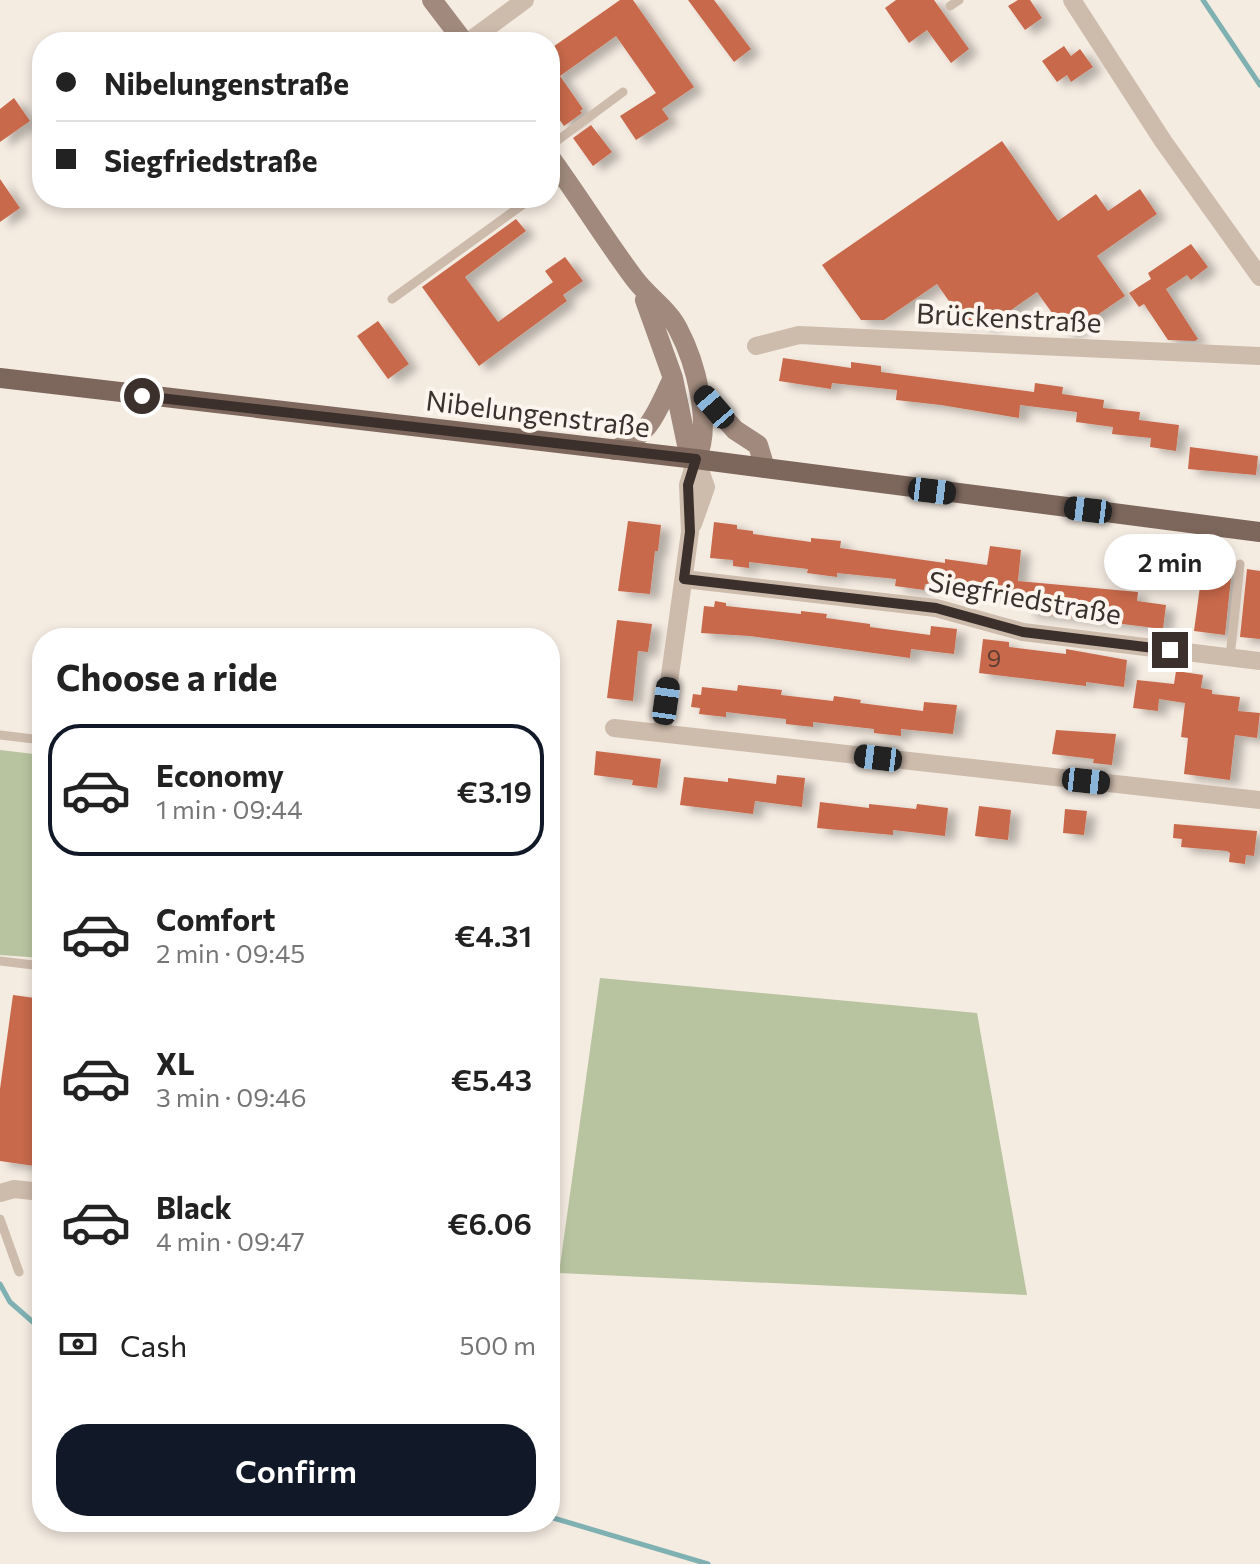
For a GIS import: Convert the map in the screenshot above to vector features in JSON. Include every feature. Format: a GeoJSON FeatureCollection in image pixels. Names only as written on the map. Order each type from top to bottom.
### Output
{"type":"FeatureCollection","features":[{"type":"Feature","properties":{"kind":"main road"},"geometry":{"type":"LineString","coordinates":[[432,0],[458,32]]}},
{"type":"Feature","properties":{"kind":"main road"},"geometry":{"type":"LineString","coordinates":[[560,185],[636,282],[678,327],[700,391],[703,432],[696,459]]}},
{"type":"Feature","properties":{"kind":"main road"},"geometry":{"type":"LineString","coordinates":[[636,282],[652,314],[673,378],[687,445],[696,459]]}},
{"type":"Feature","properties":{"kind":"main road","name":"Nibelungenstraße"},"geometry":{"type":"LineString","coordinates":[[0,378],[696,459],[1260,532]]}},
{"type":"Feature","properties":{"kind":"main road"},"geometry":{"type":"LineString","coordinates":[[615,450],[642,435],[673,378]]}},
{"type":"Feature","properties":{"kind":"main road"},"geometry":{"type":"LineString","coordinates":[[700,391],[735,430],[758,445],[765,468]]}},
{"type":"Feature","properties":{"kind":"street"},"geometry":{"type":"LineString","coordinates":[[480,32],[525,0]]}},
{"type":"Feature","properties":{"kind":"street"},"geometry":{"type":"LineString","coordinates":[[1072,0],[1163,141],[1260,277]]}},
{"type":"Feature","properties":{"kind":"street","name":"Brückenstraße"},"geometry":{"type":"LineString","coordinates":[[756,346],[799,335],[1260,356]]}},
{"type":"Feature","properties":{"kind":"street"},"geometry":{"type":"LineString","coordinates":[[662,732],[690,532],[688,485],[696,459]]}},
{"type":"Feature","properties":{"kind":"street","name":"Siegfriedstraße"},"geometry":{"type":"LineString","coordinates":[[684,579],[936,608],[1023,632],[1260,661]]}},
{"type":"Feature","properties":{"kind":"street"},"geometry":{"type":"LineString","coordinates":[[614,728],[1260,800]]}},
{"type":"Feature","properties":{"kind":"street"},"geometry":{"type":"LineString","coordinates":[[0,1193],[14,1189],[32,1191]]}},
{"type":"Feature","properties":{"kind":"lane"},"geometry":{"type":"LineString","coordinates":[[560,139],[623,92]]}},
{"type":"Feature","properties":{"kind":"lane"},"geometry":{"type":"LineString","coordinates":[[392,299],[518,208]]}},
{"type":"Feature","properties":{"kind":"lane"},"geometry":{"type":"LineString","coordinates":[[1230,657],[1240,564]]}},
{"type":"Feature","properties":{"kind":"lane"},"geometry":{"type":"LineString","coordinates":[[0,735],[32,739]]}},
{"type":"Feature","properties":{"kind":"lane"},"geometry":{"type":"LineString","coordinates":[[0,961],[32,965]]}},
{"type":"Feature","properties":{"kind":"lane"},"geometry":{"type":"LineString","coordinates":[[0,1219],[19,1272]]}},
{"type":"Feature","properties":{"kind":"green space"},"geometry":{"type":"Polygon","coordinates":[[[0,750],[32,754],[32,957],[0,955],[0,750]]]}},
{"type":"Feature","properties":{"kind":"green space"},"geometry":{"type":"Polygon","coordinates":[[[600,978],[977,1013],[1027,1295],[560,1273],[600,978]]]}},
{"type":"Feature","properties":{"kind":"building"},"geometry":{"type":"Polygon","coordinates":[[[620,0],[633,0],[694,87],[662,109],[669,119],[636,140],[620,116],[656,93],[616,36],[560,76],[560,42],[620,0]]]}},
{"type":"Feature","properties":{"kind":"building"},"geometry":{"type":"Polygon","coordinates":[[[688,0],[714,0],[751,49],[734,62],[688,0]]]}},
{"type":"Feature","properties":{"kind":"building"},"geometry":{"type":"Polygon","coordinates":[[[896,0],[934,0],[969,49],[951,63],[927,30],[909,43],[885,8],[896,0]]]}},
{"type":"Feature","properties":{"kind":"building"},"geometry":{"type":"Polygon","coordinates":[[[1018,0],[1030,0],[1042,18],[1025,30],[1008,6],[1018,0]]]}},
{"type":"Feature","properties":{"kind":"building"},"geometry":{"type":"Polygon","coordinates":[[[1064,46],[1071,56],[1080,49],[1093,67],[1071,82],[1067,75],[1057,82],[1042,61],[1064,46]]]}},
{"type":"Feature","properties":{"kind":"building"},"geometry":{"type":"Polygon","coordinates":[[[560,76],[583,109],[564,126],[560,120],[560,76]]]}},
{"type":"Feature","properties":{"kind":"building"},"geometry":{"type":"Polygon","coordinates":[[[14,98],[30,121],[0,142],[0,109],[14,98]]]}},
{"type":"Feature","properties":{"kind":"building"},"geometry":{"type":"Polygon","coordinates":[[[591,125],[612,152],[593,166],[573,138],[591,125]]]}},
{"type":"Feature","properties":{"kind":"building"},"geometry":{"type":"Polygon","coordinates":[[[1002,141],[1058,221],[1096,194],[1108,211],[1140,189],[1157,214],[1097,256],[1125,296],[1068,335],[1037,292],[985,328],[977,316],[965,324],[937,284],[884,320],[861,320],[822,265],[1002,141]]]}},
{"type":"Feature","properties":{"kind":"building"},"geometry":{"type":"Polygon","coordinates":[[[0,179],[20,208],[0,222],[0,179]]]}},
{"type":"Feature","properties":{"kind":"building"},"geometry":{"type":"Polygon","coordinates":[[[516,219],[526,231],[465,277],[498,322],[553,282],[545,271],[565,257],[583,281],[563,295],[567,301],[479,366],[422,287],[516,219]]]}},
{"type":"Feature","properties":{"kind":"building"},"geometry":{"type":"Polygon","coordinates":[[[1191,244],[1208,267],[1191,280],[1187,275],[1166,289],[1198,339],[1168,340],[1144,304],[1139,307],[1129,293],[1151,279],[1148,273],[1191,244]]]}},
{"type":"Feature","properties":{"kind":"building"},"geometry":{"type":"Polygon","coordinates":[[[378,321],[409,364],[388,379],[357,336],[378,321]]]}},
{"type":"Feature","properties":{"kind":"building"},"geometry":{"type":"Polygon","coordinates":[[[783,358],[851,368],[851,362],[881,366],[881,372],[1034,392],[1035,383],[1063,387],[1062,394],[1104,400],[1103,408],[1140,412],[1139,420],[1179,425],[1176,451],[1150,447],[1151,438],[1112,434],[1113,427],[1076,422],[1077,412],[1020,405],[1019,418],[896,400],[897,390],[832,383],[831,389],[779,381],[783,358]]]}},
{"type":"Feature","properties":{"kind":"building"},"geometry":{"type":"Polygon","coordinates":[[[1190,447],[1258,456],[1256,475],[1188,469],[1190,447]]]}},
{"type":"Feature","properties":{"kind":"building"},"geometry":{"type":"Polygon","coordinates":[[[628,521],[661,525],[650,594],[618,591],[628,521]]]}},
{"type":"Feature","properties":{"kind":"building"},"geometry":{"type":"Polygon","coordinates":[[[714,522],[737,525],[737,529],[753,531],[753,534],[811,542],[811,538],[841,541],[840,548],[945,563],[945,559],[987,565],[990,546],[1021,550],[1018,581],[1138,592],[1137,601],[1166,605],[1163,629],[1026,612],[1028,597],[925,584],[924,590],[895,586],[896,579],[837,573],[837,577],[807,573],[808,569],[749,562],[749,568],[733,566],[733,560],[710,558],[714,522]]]}},
{"type":"Feature","properties":{"kind":"building"},"geometry":{"type":"Polygon","coordinates":[[[1203,564],[1232,568],[1225,635],[1194,631],[1203,564]]]}},
{"type":"Feature","properties":{"kind":"building"},"geometry":{"type":"Polygon","coordinates":[[[1247,569],[1260,571],[1260,639],[1240,637],[1247,569]]]}},
{"type":"Feature","properties":{"kind":"building"},"geometry":{"type":"Polygon","coordinates":[[[715,601],[726,603],[726,606],[827,614],[826,618],[870,624],[870,627],[930,635],[931,626],[957,629],[954,654],[911,649],[910,658],[750,636],[701,633],[704,606],[714,607],[715,601]]]}},
{"type":"Feature","properties":{"kind":"building"},"geometry":{"type":"Polygon","coordinates":[[[617,620],[652,624],[648,652],[638,651],[633,701],[607,698],[617,620]]]}},
{"type":"Feature","properties":{"kind":"building"},"geometry":{"type":"Polygon","coordinates":[[[983,639],[1009,642],[1009,647],[1066,654],[1066,649],[1127,660],[1124,687],[1086,682],[1086,686],[979,673],[983,639]]]}},
{"type":"Feature","properties":{"kind":"building"},"geometry":{"type":"Polygon","coordinates":[[[1176,671],[1203,675],[1201,688],[1212,690],[1212,694],[1240,697],[1238,711],[1260,713],[1257,738],[1235,735],[1230,780],[1184,774],[1188,738],[1181,737],[1185,703],[1159,699],[1158,711],[1133,708],[1137,680],[1174,684],[1176,671]]]}},
{"type":"Feature","properties":{"kind":"building"},"geometry":{"type":"Polygon","coordinates":[[[738,685],[782,690],[781,695],[833,701],[834,696],[861,700],[860,703],[923,711],[924,702],[957,705],[953,734],[901,729],[901,736],[874,733],[874,729],[813,722],[813,727],[786,724],[786,719],[726,712],[726,717],[699,714],[700,708],[691,707],[693,694],[701,695],[702,687],[737,691],[738,685]]]}},
{"type":"Feature","properties":{"kind":"building"},"geometry":{"type":"Polygon","coordinates":[[[1056,730],[1116,734],[1112,765],[1093,763],[1094,759],[1052,754],[1056,730]]]}},
{"type":"Feature","properties":{"kind":"building"},"geometry":{"type":"Polygon","coordinates":[[[596,751],[661,759],[657,788],[632,785],[633,780],[594,775],[596,751]]]}},
{"type":"Feature","properties":{"kind":"building"},"geometry":{"type":"Polygon","coordinates":[[[777,775],[805,778],[802,807],[755,801],[753,814],[680,805],[684,777],[776,784],[777,775]]]}},
{"type":"Feature","properties":{"kind":"building"},"geometry":{"type":"Polygon","coordinates":[[[820,802],[869,808],[869,804],[916,809],[917,804],[948,808],[945,836],[893,830],[893,835],[817,828],[820,802]]]}},
{"type":"Feature","properties":{"kind":"building"},"geometry":{"type":"Polygon","coordinates":[[[979,806],[1011,810],[1008,840],[975,836],[979,806]]]}},
{"type":"Feature","properties":{"kind":"building"},"geometry":{"type":"Polygon","coordinates":[[[1065,809],[1087,811],[1084,835],[1063,833],[1065,809]]]}},
{"type":"Feature","properties":{"kind":"building"},"geometry":{"type":"Polygon","coordinates":[[[1174,824],[1257,831],[1254,856],[1246,855],[1245,864],[1229,862],[1230,853],[1227,851],[1181,847],[1182,839],[1173,838],[1174,824]]]}},
{"type":"Feature","properties":{"kind":"building"},"geometry":{"type":"Polygon","coordinates":[[[13,995],[32,998],[32,1166],[0,1161],[0,1089],[13,995]]]}},
{"type":"Feature","properties":{"kind":"waterway"},"geometry":{"type":"LineString","coordinates":[[1203,0],[1260,85]]}},
{"type":"Feature","properties":{"kind":"waterway"},"geometry":{"type":"LineString","coordinates":[[0,1284],[10,1302],[32,1321]]}},
{"type":"Feature","properties":{"kind":"waterway"},"geometry":{"type":"LineString","coordinates":[[560,1520],[708,1564]]}},
{"type":"Feature","properties":{"kind":"route"},"geometry":{"type":"LineString","coordinates":[[142,396],[696,459],[688,485],[690,532],[684,579],[936,608],[1023,632],[1170,650]]}}]}
